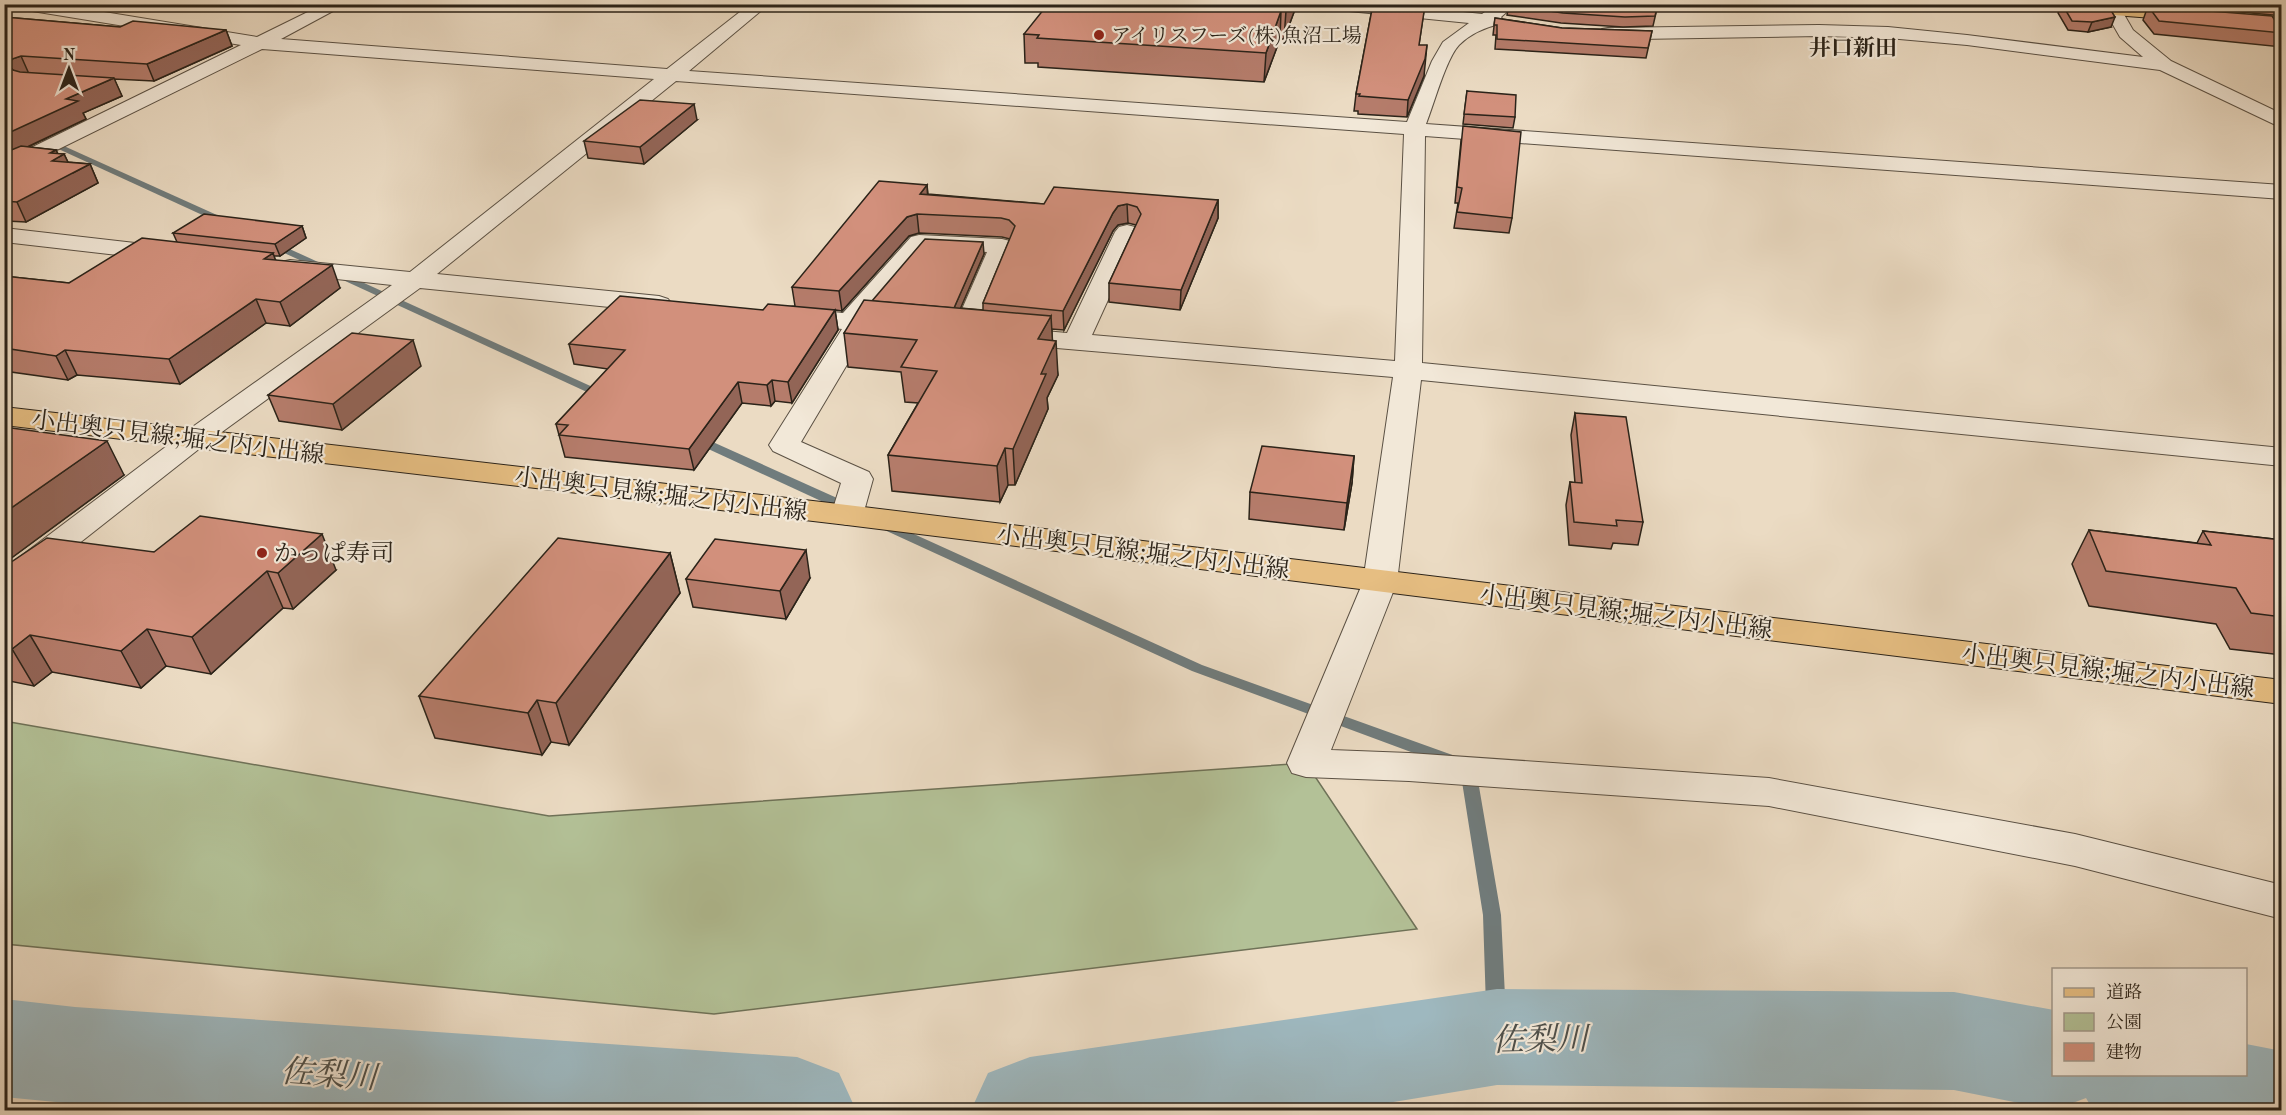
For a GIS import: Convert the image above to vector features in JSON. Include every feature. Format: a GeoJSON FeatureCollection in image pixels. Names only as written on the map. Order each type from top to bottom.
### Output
{"type":"FeatureCollection","features":[{"type":"Feature","properties":{"kind":"main road"},"geometry":{"type":"LineString","coordinates":[[2036,4],[2111,7],[2279,27]]}},
{"type":"Feature","properties":{"kind":"main road","name":"小出奥只見線;堀之内小出線"},"geometry":{"type":"LineString","coordinates":[[4,416],[847,515],[2282,692]]}},
{"type":"Feature","properties":{"kind":"street"},"geometry":{"type":"LineString","coordinates":[[20,4],[260,43],[2282,192]]}},
{"type":"Feature","properties":{"kind":"street"},"geometry":{"type":"LineString","coordinates":[[4,170],[338,4]]}},
{"type":"Feature","properties":{"kind":"street"},"geometry":{"type":"LineString","coordinates":[[4,586],[194,439],[413,281],[761,4]]}},
{"type":"Feature","properties":{"kind":"street"},"geometry":{"type":"LineString","coordinates":[[1329,4],[1485,19],[1508,13]]}},
{"type":"Feature","properties":{"kind":"street"},"geometry":{"type":"LineString","coordinates":[[2111,7],[2126,33],[2164,65],[2282,122]]}},
{"type":"Feature","properties":{"kind":"street"},"geometry":{"type":"LineString","coordinates":[[1485,19],[1452,42],[1446,51],[1415,128],[1408,370],[1380,582],[1306,763],[1409,767],[1769,792],[2075,850],[2282,902]]}},
{"type":"Feature","properties":{"kind":"street"},"geometry":{"type":"LineString","coordinates":[[1593,33],[1657,34],[1799,29],[1850,31],[1901,34],[2164,65]]}},
{"type":"Feature","properties":{"kind":"street"},"geometry":{"type":"LineString","coordinates":[[130,88],[164,90]]}},
{"type":"Feature","properties":{"kind":"street"},"geometry":{"type":"LineString","coordinates":[[1076,342],[1127,232]]}},
{"type":"Feature","properties":{"kind":"street"},"geometry":{"type":"LineString","coordinates":[[4,235],[191,256]]}},
{"type":"Feature","properties":{"kind":"street"},"geometry":{"type":"LineString","coordinates":[[847,515],[858,479],[784,445],[855,322],[919,242],[1002,246],[941,330]]}},
{"type":"Feature","properties":{"kind":"street"},"geometry":{"type":"LineString","coordinates":[[273,265],[413,281],[685,306]]}},
{"type":"Feature","properties":{"kind":"street"},"geometry":{"type":"LineString","coordinates":[[768,314],[1408,370],[2282,456]]}},
{"type":"Feature","properties":{"kind":"green space"},"geometry":{"type":"Polygon","coordinates":[[[4,721],[549,816],[1306,763],[1417,929],[714,1014],[5,944],[4,721]]]}},
{"type":"Feature","properties":{"kind":"building"},"geometry":{"type":"Polygon","coordinates":[[[1048,4],[1288,4],[1286,11],[1281,11],[1266,53],[1037,38],[1039,35],[1024,34],[1048,4]]]}},
{"type":"Feature","properties":{"kind":"building"},"geometry":{"type":"Polygon","coordinates":[[[1373,4],[1425,5],[1419,45],[1427,45],[1425,59],[1408,100],[1356,94],[1373,4]]]}},
{"type":"Feature","properties":{"kind":"building"},"geometry":{"type":"Polygon","coordinates":[[[1509,4],[1658,4],[1655,16],[1625,17],[1563,13],[1509,4]]]}},
{"type":"Feature","properties":{"kind":"building"},"geometry":{"type":"Polygon","coordinates":[[[2062,4],[2109,7],[2115,17],[2092,22],[2072,21],[2062,4]]]}},
{"type":"Feature","properties":{"kind":"building"},"geometry":{"type":"Polygon","coordinates":[[[2148,6],[2272,16],[2282,28],[2282,33],[2159,21],[2148,6]]]}},
{"type":"Feature","properties":{"kind":"building"},"geometry":{"type":"Polygon","coordinates":[[[4,17],[120,27],[133,21],[226,30],[147,64],[21,56],[12,59],[9,66],[20,72],[114,78],[66,99],[78,101],[4,135],[4,17]]]}},
{"type":"Feature","properties":{"kind":"building"},"geometry":{"type":"Polygon","coordinates":[[[1495,18],[1562,28],[1652,31],[1648,48],[1497,39],[1495,18]]]}},
{"type":"Feature","properties":{"kind":"building"},"geometry":{"type":"Polygon","coordinates":[[[1467,91],[1516,95],[1515,117],[1464,114],[1467,91]]]}},
{"type":"Feature","properties":{"kind":"building"},"geometry":{"type":"Polygon","coordinates":[[[640,100],[694,104],[640,147],[584,141],[640,100]]]}},
{"type":"Feature","properties":{"kind":"building"},"geometry":{"type":"Polygon","coordinates":[[[1463,126],[1521,132],[1512,218],[1457,212],[1462,188],[1457,187],[1463,126]]]}},
{"type":"Feature","properties":{"kind":"building"},"geometry":{"type":"Polygon","coordinates":[[[21,146],[56,150],[50,153],[64,154],[52,161],[90,164],[17,202],[4,201],[4,153],[21,146]]]}},
{"type":"Feature","properties":{"kind":"building"},"geometry":{"type":"Polygon","coordinates":[[[879,181],[927,185],[920,194],[1044,204],[1054,187],[1218,200],[1181,290],[1109,283],[1141,214],[1137,207],[1127,204],[1118,206],[1113,213],[1063,311],[983,303],[1015,226],[1009,220],[1001,218],[917,214],[907,217],[839,291],[792,287],[879,181]]]}},
{"type":"Feature","properties":{"kind":"building"},"geometry":{"type":"Polygon","coordinates":[[[204,214],[302,226],[275,244],[173,233],[204,214]]]}},
{"type":"Feature","properties":{"kind":"building"},"geometry":{"type":"Polygon","coordinates":[[[142,238],[273,253],[264,259],[332,265],[280,302],[256,299],[169,359],[65,350],[56,356],[4,348],[4,276],[69,283],[142,238]]]}},
{"type":"Feature","properties":{"kind":"building"},"geometry":{"type":"Polygon","coordinates":[[[925,239],[983,242],[954,308],[872,301],[925,239]]]}},
{"type":"Feature","properties":{"kind":"building"},"geometry":{"type":"Polygon","coordinates":[[[620,296],[763,310],[768,304],[835,310],[788,382],[772,380],[767,385],[738,382],[689,449],[559,435],[568,425],[556,424],[625,350],[569,344],[620,296]]]}},
{"type":"Feature","properties":{"kind":"building"},"geometry":{"type":"Polygon","coordinates":[[[864,300],[1051,316],[1038,339],[1056,341],[1041,374],[1046,374],[1013,449],[1005,448],[997,466],[888,455],[937,371],[901,367],[917,340],[844,333],[864,300]]]}},
{"type":"Feature","properties":{"kind":"building"},"geometry":{"type":"Polygon","coordinates":[[[352,333],[413,340],[333,404],[268,395],[352,333]]]}},
{"type":"Feature","properties":{"kind":"building"},"geometry":{"type":"Polygon","coordinates":[[[1575,413],[1626,417],[1643,522],[1616,520],[1617,526],[1574,522],[1570,482],[1582,483],[1575,413]]]}},
{"type":"Feature","properties":{"kind":"building"},"geometry":{"type":"Polygon","coordinates":[[[4,427],[107,441],[4,513],[4,427]]]}},
{"type":"Feature","properties":{"kind":"building"},"geometry":{"type":"Polygon","coordinates":[[[1262,446],[1354,456],[1347,503],[1250,492],[1262,446]]]}},
{"type":"Feature","properties":{"kind":"building"},"geometry":{"type":"Polygon","coordinates":[[[200,516],[322,534],[278,573],[267,571],[192,637],[147,629],[121,651],[30,635],[12,649],[4,647],[4,567],[47,538],[154,552],[200,516]]]}},
{"type":"Feature","properties":{"kind":"building"},"geometry":{"type":"Polygon","coordinates":[[[2089,530],[2211,545],[2203,531],[2282,540],[2282,617],[2251,613],[2236,588],[2106,571],[2089,530]]]}},
{"type":"Feature","properties":{"kind":"building"},"geometry":{"type":"Polygon","coordinates":[[[558,538],[670,553],[556,703],[537,700],[528,713],[419,696],[558,538]]]}},
{"type":"Feature","properties":{"kind":"building"},"geometry":{"type":"Polygon","coordinates":[[[715,539],[806,550],[780,591],[686,579],[715,539]]]}},
{"type":"Feature","properties":{"kind":"waterway"},"geometry":{"type":"LineString","coordinates":[[4,121],[225,222]]}},
{"type":"Feature","properties":{"kind":"waterway"},"geometry":{"type":"LineString","coordinates":[[272,244],[604,396]]}},
{"type":"Feature","properties":{"kind":"waterway"},"geometry":{"type":"LineString","coordinates":[[695,438],[852,510]]}},
{"type":"Feature","properties":{"kind":"waterway"},"geometry":{"type":"LineString","coordinates":[[883,524],[1197,668],[1452,761]]}},
{"type":"Feature","properties":{"kind":"waterway"},"geometry":{"type":"LineString","coordinates":[[1468,769],[1492,915],[1497,1037]]}},
{"type":"Feature","properties":{"kind":"waterway","name":"佐梨川"},"geometry":{"type":"LineString","coordinates":[[1030,1110],[1497,1037],[1954,1041],[2052,1060]]}},
{"type":"Feature","properties":{"kind":"waterway","name":"佐梨川"},"geometry":{"type":"LineString","coordinates":[[4,1048],[75,1056],[797,1110]]}},
{"type":"Feature","properties":{"kind":"waterway","name":"佐梨川"},"geometry":{"type":"LineString","coordinates":[[2142,1076],[2282,1103]]}},
{"type":"Feature","properties":{"kind":"place","name":"アイリスフーズ(株)魚沼工場"},"geometry":{"type":"Point","coordinates":[1099,35]}},
{"type":"Feature","properties":{"kind":"place","name":"かっぱ寿司"},"geometry":{"type":"Point","coordinates":[262,553]}},
{"type":"Feature","properties":{"kind":"district","name":"井口新田"},"geometry":{"type":"Point","coordinates":[1853,47]}}]}
